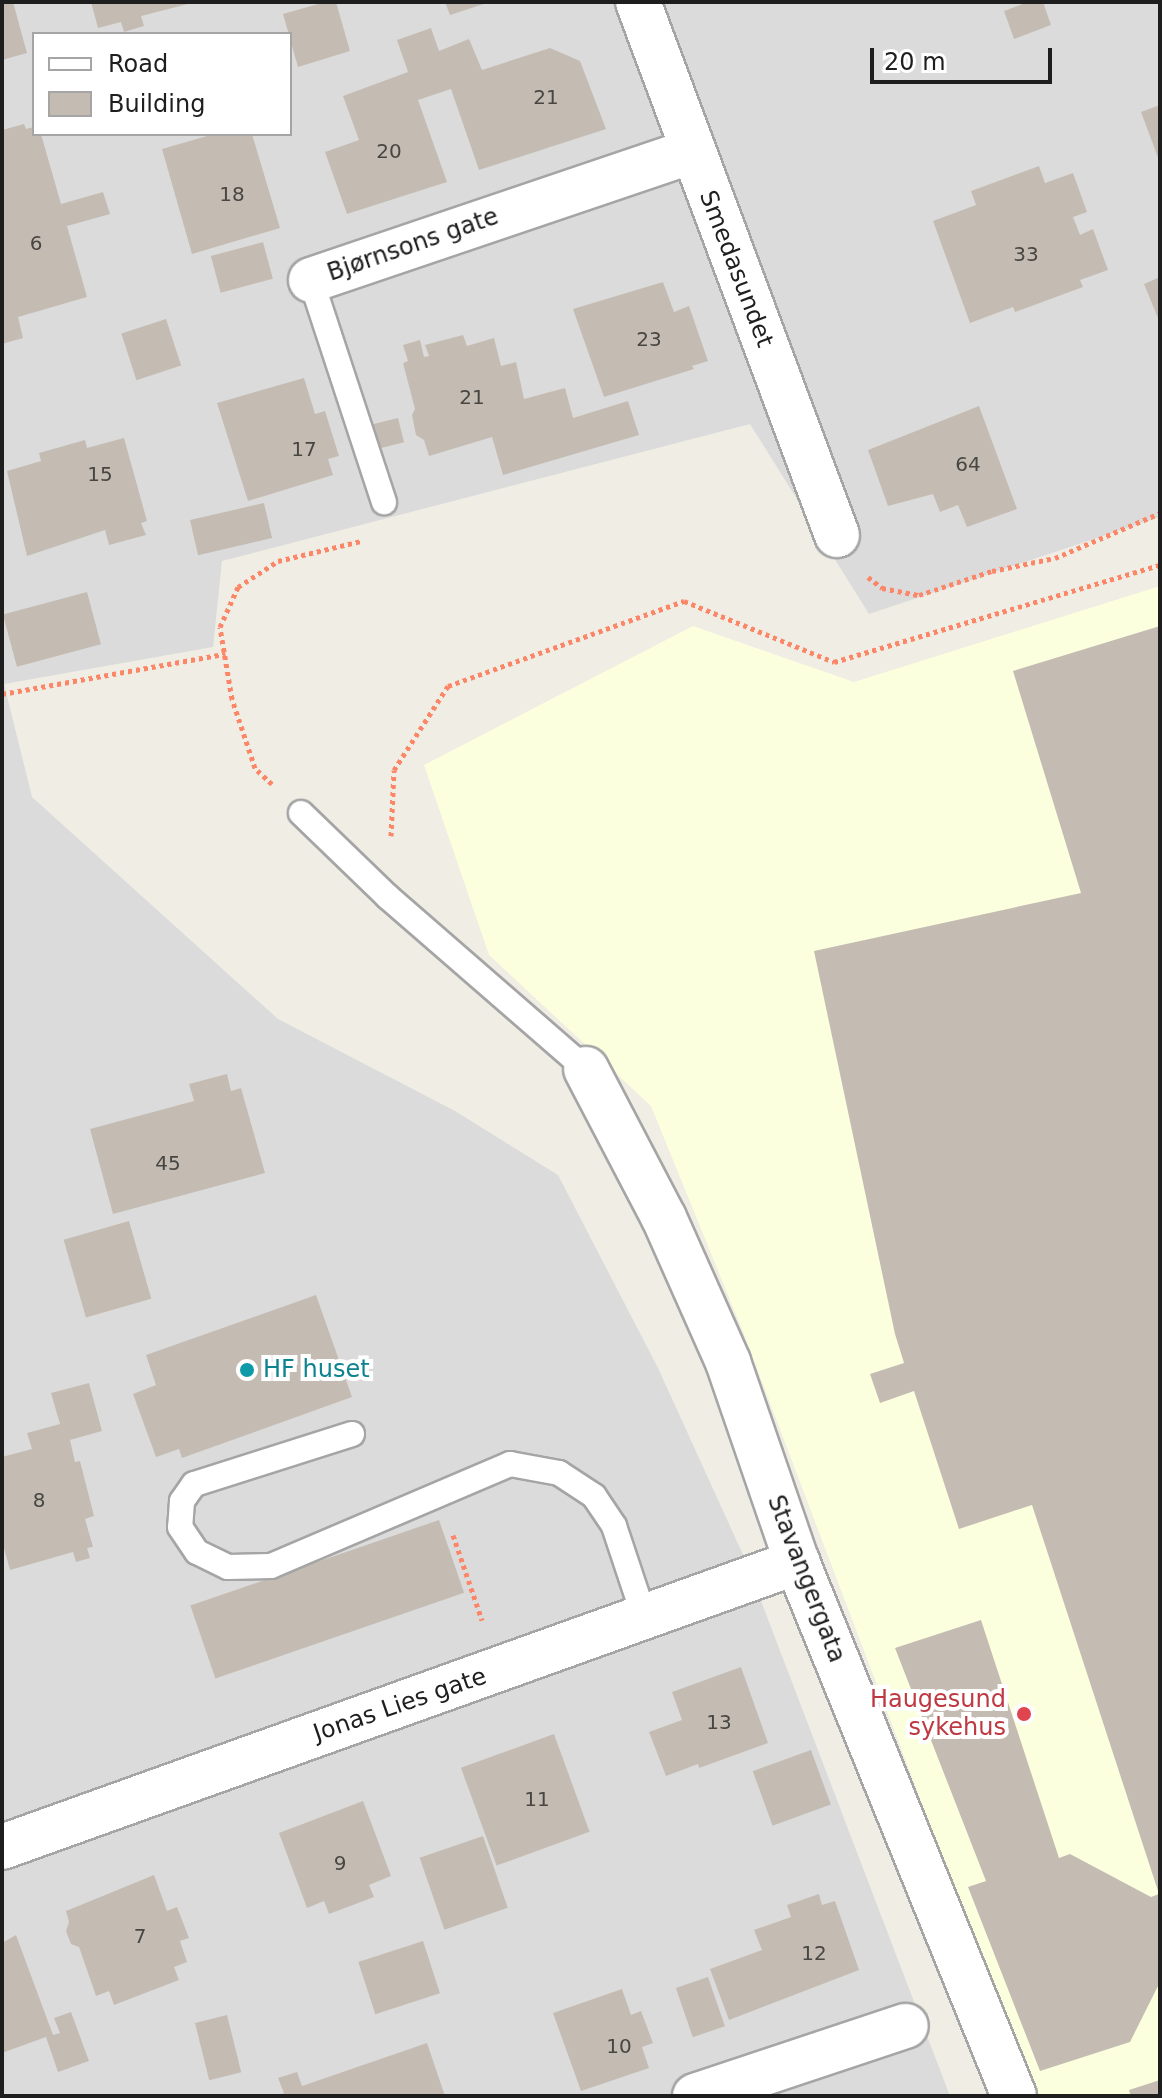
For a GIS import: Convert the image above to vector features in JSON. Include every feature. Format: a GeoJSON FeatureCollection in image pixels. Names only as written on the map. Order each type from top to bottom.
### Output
{"type":"FeatureCollection","features":[{"type":"Feature","properties":{"kind":"street","name":"Smedasundet"},"geometry":{"type":"LineString","coordinates":[[638,2],[837,535]]}},
{"type":"Feature","properties":{"kind":"street","name":"Bjørnsons gate"},"geometry":{"type":"LineString","coordinates":[[311,280],[692,151]]}},
{"type":"Feature","properties":{"kind":"street","name":"Stavangergata"},"geometry":{"type":"LineString","coordinates":[[586,1069],[664,1218],[728,1362],[797,1562],[1014,2096]]}},
{"type":"Feature","properties":{"kind":"street","name":"Jonas Lies gate"},"geometry":{"type":"LineString","coordinates":[[2,1847],[797,1562]]}},
{"type":"Feature","properties":{"kind":"street"},"geometry":{"type":"LineString","coordinates":[[695,2096],[906,2026]]}},
{"type":"Feature","properties":{"kind":"lane","name":"Bjørnsons gate"},"geometry":{"type":"LineString","coordinates":[[311,280],[384,502]]}},
{"type":"Feature","properties":{"kind":"lane"},"geometry":{"type":"LineString","coordinates":[[301,813],[388,897],[586,1069]]}},
{"type":"Feature","properties":{"kind":"lane"},"geometry":{"type":"LineString","coordinates":[[352,1434],[194,1484],[182,1501],[180,1527],[197,1552],[228,1567],[271,1566],[510,1464],[559,1473],[594,1496],[614,1526],[645,1619]]}},
{"type":"Feature","properties":{"kind":"path"},"geometry":{"type":"LineString","coordinates":[[301,813],[255,768],[232,699],[220,627],[238,587],[278,561],[362,540],[384,502]]}},
{"type":"Feature","properties":{"kind":"path"},"geometry":{"type":"LineString","coordinates":[[837,535],[860,570],[882,588],[919,595],[992,571],[1055,558],[1160,513]]}},
{"type":"Feature","properties":{"kind":"path"},"geometry":{"type":"LineString","coordinates":[[388,897],[394,770],[448,686],[684,601],[834,662],[1160,565]]}},
{"type":"Feature","properties":{"kind":"path"},"geometry":{"type":"LineString","coordinates":[[2,694],[225,654]]}},
{"type":"Feature","properties":{"kind":"shaded area"},"geometry":{"type":"Polygon","coordinates":[[[2,2],[1160,2],[1160,517],[869,614],[750,424],[222,561],[213,647],[4,684],[32,797],[278,1019],[455,1111],[558,1175],[658,1368],[745,1559],[950,2096],[2,2096],[2,2]]]}},
{"type":"Feature","properties":{"kind":"shaded area","name":"Haugesund sykehus"},"geometry":{"type":"Polygon","coordinates":[[[1160,586],[1160,2096],[1033,2096],[743,1332],[651,1106],[489,955],[424,765],[693,626],[854,682],[1160,586]]]}},
{"type":"Feature","properties":{"kind":"building"},"geometry":{"type":"Polygon","coordinates":[[[2,2],[13,2],[27,53],[2,60],[2,2]]]}},
{"type":"Feature","properties":{"kind":"building"},"geometry":{"type":"Polygon","coordinates":[[[91,2],[192,3],[141,16],[144,26],[124,32],[121,22],[98,28],[91,2]]]}},
{"type":"Feature","properties":{"kind":"building"},"geometry":{"type":"Polygon","coordinates":[[[325,2],[336,2],[350,51],[298,67],[292,32],[288,32],[283,14],[325,2]]]}},
{"type":"Feature","properties":{"kind":"building"},"geometry":{"type":"Polygon","coordinates":[[[445,2],[490,2],[450,15],[445,2]]]}},
{"type":"Feature","properties":{"kind":"building"},"geometry":{"type":"Polygon","coordinates":[[[1028,2],[1043,2],[1051,25],[1014,39],[1004,11],[1028,2]]]}},
{"type":"Feature","properties":{"kind":"building"},"geometry":{"type":"Polygon","coordinates":[[[431,28],[439,51],[469,39],[482,70],[550,48],[580,61],[606,129],[479,170],[451,89],[418,100],[447,182],[347,214],[325,152],[359,140],[343,96],[408,72],[397,40],[431,28]]]}},
{"type":"Feature","properties":{"kind":"building"},"geometry":{"type":"Polygon","coordinates":[[[1160,105],[1160,163],[1141,112],[1160,105]]]}},
{"type":"Feature","properties":{"kind":"building"},"geometry":{"type":"Polygon","coordinates":[[[24,124],[26,129],[32,128],[32,136],[42,136],[61,204],[103,192],[110,214],[67,226],[87,297],[18,317],[23,338],[2,344],[2,130],[24,124]]]}},
{"type":"Feature","properties":{"kind":"building"},"geometry":{"type":"Polygon","coordinates":[[[207,136],[253,136],[280,228],[192,254],[162,149],[207,136]]]}},
{"type":"Feature","properties":{"kind":"building"},"geometry":{"type":"Polygon","coordinates":[[[1039,166],[1045,183],[1073,173],[1087,212],[1073,217],[1080,235],[1093,229],[1108,270],[1080,280],[1083,287],[1015,312],[1013,307],[970,323],[933,221],[976,205],[971,191],[1039,166]]]}},
{"type":"Feature","properties":{"kind":"building"},"geometry":{"type":"Polygon","coordinates":[[[263,242],[273,279],[221,293],[211,256],[263,242]]]}},
{"type":"Feature","properties":{"kind":"building"},"geometry":{"type":"Polygon","coordinates":[[[1160,277],[1160,323],[1144,284],[1160,277]]]}},
{"type":"Feature","properties":{"kind":"building"},"geometry":{"type":"Polygon","coordinates":[[[663,282],[674,312],[689,306],[708,361],[692,366],[694,369],[604,397],[573,309],[663,282]]]}},
{"type":"Feature","properties":{"kind":"building"},"geometry":{"type":"Polygon","coordinates":[[[166,319],[181,366],[136,380],[121,334],[166,319]]]}},
{"type":"Feature","properties":{"kind":"building"},"geometry":{"type":"Polygon","coordinates":[[[463,335],[467,346],[494,338],[501,366],[516,362],[524,399],[565,388],[573,418],[628,401],[639,435],[503,475],[492,437],[429,456],[424,440],[416,435],[412,415],[415,409],[403,363],[408,361],[403,345],[420,340],[424,357],[429,356],[425,345],[463,335]]]}},
{"type":"Feature","properties":{"kind":"building"},"geometry":{"type":"Polygon","coordinates":[[[304,378],[315,414],[325,411],[339,456],[328,459],[333,475],[248,501],[217,403],[304,378]]]}},
{"type":"Feature","properties":{"kind":"building"},"geometry":{"type":"Polygon","coordinates":[[[979,406],[1017,509],[967,527],[958,505],[940,512],[933,494],[888,506],[868,450],[979,406]]]}},
{"type":"Feature","properties":{"kind":"building"},"geometry":{"type":"Polygon","coordinates":[[[398,418],[404,442],[379,449],[373,424],[398,418]]]}},
{"type":"Feature","properties":{"kind":"building"},"geometry":{"type":"Polygon","coordinates":[[[124,438],[147,521],[141,523],[146,535],[109,545],[105,530],[27,556],[7,471],[41,461],[39,453],[85,440],[87,448],[124,438]]]}},
{"type":"Feature","properties":{"kind":"building"},"geometry":{"type":"Polygon","coordinates":[[[264,503],[272,538],[198,555],[190,520],[264,503]]]}},
{"type":"Feature","properties":{"kind":"building"},"geometry":{"type":"Polygon","coordinates":[[[87,592],[101,644],[17,667],[3,615],[87,592]]]}},
{"type":"Feature","properties":{"kind":"building"},"geometry":{"type":"Polygon","coordinates":[[[1160,626],[1160,1982],[1130,2042],[1040,2071],[968,1887],[986,1881],[895,1648],[981,1620],[1059,1858],[1070,1854],[1151,1897],[1159,1894],[1032,1505],[959,1529],[914,1391],[880,1403],[870,1374],[904,1363],[895,1334],[814,951],[1081,893],[1013,671],[1160,626]]]}},
{"type":"Feature","properties":{"kind":"building"},"geometry":{"type":"Polygon","coordinates":[[[227,1074],[231,1091],[241,1088],[265,1173],[113,1214],[90,1129],[194,1101],[189,1084],[227,1074]]]}},
{"type":"Feature","properties":{"kind":"building"},"geometry":{"type":"Polygon","coordinates":[[[129,1221],[151,1299],[86,1318],[64,1240],[129,1221]]]}},
{"type":"Feature","properties":{"kind":"building","name":"HF huset"},"geometry":{"type":"Polygon","coordinates":[[[316,1295],[352,1397],[182,1458],[179,1449],[156,1457],[133,1394],[156,1385],[146,1355],[316,1295]]]}},
{"type":"Feature","properties":{"kind":"building"},"geometry":{"type":"Polygon","coordinates":[[[89,1383],[102,1431],[70,1440],[75,1462],[80,1461],[94,1516],[85,1519],[93,1547],[87,1548],[90,1558],[76,1562],[73,1552],[10,1570],[2,1541],[2,1457],[32,1449],[27,1433],[60,1424],[51,1393],[89,1383]]]}},
{"type":"Feature","properties":{"kind":"building"},"geometry":{"type":"Polygon","coordinates":[[[439,1520],[464,1593],[215,1678],[190,1606],[439,1520]]]}},
{"type":"Feature","properties":{"kind":"building"},"geometry":{"type":"Polygon","coordinates":[[[741,1667],[768,1743],[699,1768],[698,1764],[666,1776],[649,1732],[682,1720],[672,1692],[741,1667]]]}},
{"type":"Feature","properties":{"kind":"building"},"geometry":{"type":"Polygon","coordinates":[[[554,1734],[590,1832],[497,1866],[461,1768],[554,1734]]]}},
{"type":"Feature","properties":{"kind":"building"},"geometry":{"type":"Polygon","coordinates":[[[811,1750],[831,1805],[773,1826],[753,1771],[811,1750]]]}},
{"type":"Feature","properties":{"kind":"building"},"geometry":{"type":"Polygon","coordinates":[[[363,1801],[391,1876],[369,1885],[374,1897],[329,1914],[324,1901],[307,1908],[279,1833],[363,1801]]]}},
{"type":"Feature","properties":{"kind":"building"},"geometry":{"type":"Polygon","coordinates":[[[483,1836],[508,1908],[444,1930],[420,1858],[483,1836]]]}},
{"type":"Feature","properties":{"kind":"building"},"geometry":{"type":"Polygon","coordinates":[[[154,1875],[167,1911],[177,1907],[189,1938],[180,1941],[187,1962],[174,1967],[179,1980],[114,2005],[109,1991],[96,1996],[79,1947],[71,1944],[66,1931],[69,1922],[66,1911],[154,1875]]]}},
{"type":"Feature","properties":{"kind":"building"},"geometry":{"type":"Polygon","coordinates":[[[819,1894],[822,1905],[835,1901],[859,1970],[729,2020],[710,1969],[762,1950],[754,1930],[791,1917],[787,1905],[819,1894]]]}},
{"type":"Feature","properties":{"kind":"building"},"geometry":{"type":"Polygon","coordinates":[[[16,1935],[53,2035],[60,2033],[54,2018],[71,2012],[89,2061],[58,2072],[46,2037],[2,2053],[2,1943],[16,1935]]]}},
{"type":"Feature","properties":{"kind":"building"},"geometry":{"type":"Polygon","coordinates":[[[423,1941],[440,1993],[375,2014],[358,1962],[423,1941]]]}},
{"type":"Feature","properties":{"kind":"building"},"geometry":{"type":"Polygon","coordinates":[[[708,1977],[725,2026],[693,2037],[676,1988],[708,1977]]]}},
{"type":"Feature","properties":{"kind":"building"},"geometry":{"type":"Polygon","coordinates":[[[622,1989],[631,2015],[641,2011],[653,2043],[642,2047],[649,2068],[581,2091],[553,2013],[622,1989]]]}},
{"type":"Feature","properties":{"kind":"building"},"geometry":{"type":"Polygon","coordinates":[[[227,2015],[241,2072],[209,2080],[195,2023],[227,2015]]]}},
{"type":"Feature","properties":{"kind":"building"},"geometry":{"type":"Polygon","coordinates":[[[427,2043],[445,2096],[278,2096],[284,2093],[278,2078],[297,2072],[302,2086],[427,2043]]]}},
{"type":"Feature","properties":{"kind":"building"},"geometry":{"type":"Polygon","coordinates":[[[1160,2080],[1160,2096],[1131,2096],[1129,2090],[1160,2080]]]}},
{"type":"Feature","properties":{"kind":"place","name":"HF huset"},"geometry":{"type":"Point","coordinates":[247,1370]}},
{"type":"Feature","properties":{"kind":"place","name":"Haugesund sykehus"},"geometry":{"type":"Point","coordinates":[1024,1714]}}]}
